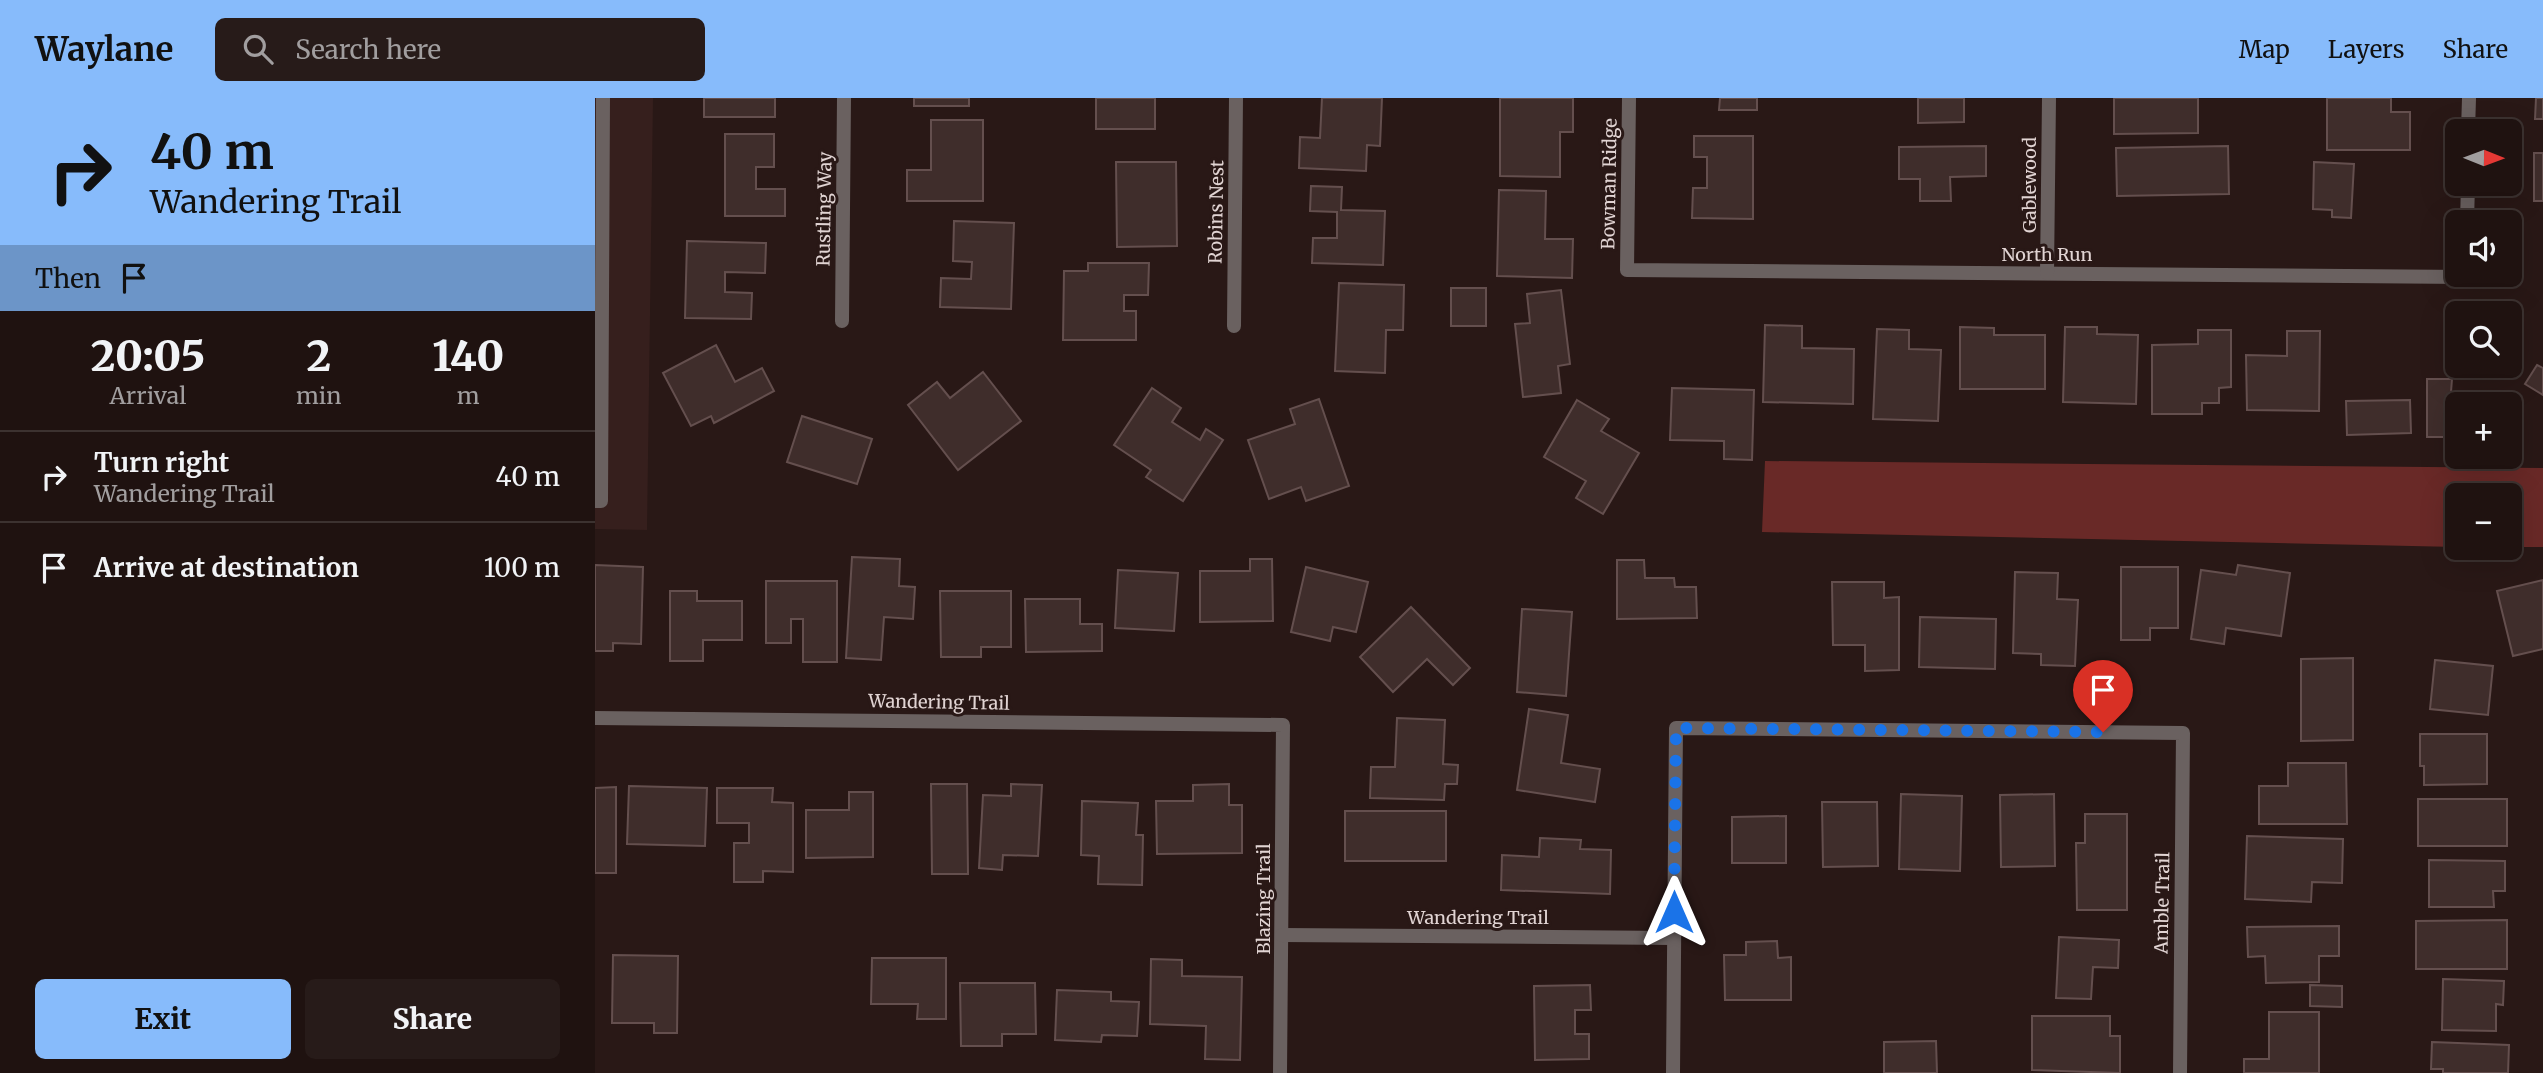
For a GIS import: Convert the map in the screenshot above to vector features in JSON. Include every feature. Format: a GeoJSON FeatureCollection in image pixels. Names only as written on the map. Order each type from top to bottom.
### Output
{"type":"FeatureCollection","features":[{"type":"Feature","properties":{"kind":"street"},"geometry":{"type":"LineString","coordinates":[[595,501],[601,501],[603,98]]}},
{"type":"Feature","properties":{"kind":"street","name":"Rustling Way"},"geometry":{"type":"LineString","coordinates":[[842,321],[844,98]]}},
{"type":"Feature","properties":{"kind":"street","name":"Robins Nest"},"geometry":{"type":"LineString","coordinates":[[1234,326],[1236,98]]}},
{"type":"Feature","properties":{"kind":"street","name":"Bowman Ridge"},"geometry":{"type":"LineString","coordinates":[[1627,270],[1629,98]]}},
{"type":"Feature","properties":{"kind":"street","name":"Gablewood"},"geometry":{"type":"LineString","coordinates":[[2047,273],[2049,98]]}},
{"type":"Feature","properties":{"kind":"street"},"geometry":{"type":"LineString","coordinates":[[2468,119],[2469,98]]}},
{"type":"Feature","properties":{"kind":"street","name":"North Run"},"geometry":{"type":"LineString","coordinates":[[1627,270],[2445,276]]}},
{"type":"Feature","properties":{"kind":"street","name":"Wandering Trail"},"geometry":{"type":"LineString","coordinates":[[595,718],[1283,724]]}},
{"type":"Feature","properties":{"kind":"street","name":"Blazing Trail"},"geometry":{"type":"LineString","coordinates":[[1280,1073],[1283,724]]}},
{"type":"Feature","properties":{"kind":"street","name":"Amble Trail"},"geometry":{"type":"LineString","coordinates":[[1674,938],[1676,728],[2183,733],[2180,1073]]}},
{"type":"Feature","properties":{"kind":"street","name":"Wandering Trail"},"geometry":{"type":"LineString","coordinates":[[1282,935],[1674,938]]}},
{"type":"Feature","properties":{"kind":"street"},"geometry":{"type":"LineString","coordinates":[[1673,1073],[1674,938]]}},
{"type":"Feature","properties":{"kind":"shaded area"},"geometry":{"type":"Polygon","coordinates":[[[595,98],[653,98],[647,530],[595,529],[595,98]]]}},
{"type":"Feature","properties":{"kind":"shaded area"},"geometry":{"type":"Polygon","coordinates":[[[1765,461],[2543,468],[2543,547],[2522,547],[2522,483],[2445,483],[2445,547],[1762,532],[1765,461]]]}},
{"type":"Feature","properties":{"kind":"building"},"geometry":{"type":"Polygon","coordinates":[[[704,98],[775,98],[775,117],[704,117],[704,98]]]}},
{"type":"Feature","properties":{"kind":"building"},"geometry":{"type":"Polygon","coordinates":[[[914,98],[969,98],[969,106],[914,106],[914,98]]]}},
{"type":"Feature","properties":{"kind":"building"},"geometry":{"type":"Polygon","coordinates":[[[1096,98],[1155,98],[1155,129],[1096,129],[1096,98]]]}},
{"type":"Feature","properties":{"kind":"building"},"geometry":{"type":"Polygon","coordinates":[[[1322,98],[1382,98],[1380,146],[1367,145],[1366,171],[1299,168],[1300,137],[1320,138],[1322,98]]]}},
{"type":"Feature","properties":{"kind":"building"},"geometry":{"type":"Polygon","coordinates":[[[1500,98],[1573,98],[1573,132],[1560,132],[1560,177],[1500,176],[1500,98]]]}},
{"type":"Feature","properties":{"kind":"building"},"geometry":{"type":"Polygon","coordinates":[[[1720,98],[1757,98],[1757,110],[1719,110],[1720,98]]]}},
{"type":"Feature","properties":{"kind":"building"},"geometry":{"type":"Polygon","coordinates":[[[1918,98],[1964,98],[1964,122],[1918,123],[1918,98]]]}},
{"type":"Feature","properties":{"kind":"building"},"geometry":{"type":"Polygon","coordinates":[[[2114,98],[2198,98],[2198,133],[2114,134],[2114,98]]]}},
{"type":"Feature","properties":{"kind":"building"},"geometry":{"type":"Polygon","coordinates":[[[2327,98],[2391,98],[2391,112],[2410,112],[2410,150],[2327,150],[2327,98]]]}},
{"type":"Feature","properties":{"kind":"building"},"geometry":{"type":"Polygon","coordinates":[[[2536,98],[2543,98],[2543,119],[2535,119],[2536,98]]]}},
{"type":"Feature","properties":{"kind":"building"},"geometry":{"type":"Polygon","coordinates":[[[931,120],[983,120],[983,201],[907,201],[907,170],[931,170],[931,120]]]}},
{"type":"Feature","properties":{"kind":"building"},"geometry":{"type":"Polygon","coordinates":[[[725,134],[774,134],[774,167],[756,167],[756,189],[785,189],[785,216],[725,216],[725,134]]]}},
{"type":"Feature","properties":{"kind":"building"},"geometry":{"type":"Polygon","coordinates":[[[1694,136],[1753,136],[1753,219],[1692,218],[1693,188],[1707,188],[1707,157],[1694,157],[1694,136]]]}},
{"type":"Feature","properties":{"kind":"building"},"geometry":{"type":"Polygon","coordinates":[[[1986,146],[1986,176],[1950,177],[1951,201],[1920,201],[1920,179],[1899,179],[1899,147],[1986,146]]]}},
{"type":"Feature","properties":{"kind":"building"},"geometry":{"type":"Polygon","coordinates":[[[2228,146],[2229,194],[2117,196],[2116,148],[2228,146]]]}},
{"type":"Feature","properties":{"kind":"building"},"geometry":{"type":"Polygon","coordinates":[[[2534,153],[2543,153],[2543,201],[2534,201],[2534,153]]]}},
{"type":"Feature","properties":{"kind":"building"},"geometry":{"type":"Polygon","coordinates":[[[1116,162],[1176,162],[1177,246],[1117,247],[1116,162]]]}},
{"type":"Feature","properties":{"kind":"building"},"geometry":{"type":"Polygon","coordinates":[[[2314,162],[2354,164],[2351,218],[2332,217],[2332,210],[2313,209],[2314,162]]]}},
{"type":"Feature","properties":{"kind":"building"},"geometry":{"type":"Polygon","coordinates":[[[1311,186],[1342,187],[1341,210],[1385,211],[1383,265],[1312,263],[1313,238],[1337,238],[1337,212],[1310,211],[1311,186]]]}},
{"type":"Feature","properties":{"kind":"building"},"geometry":{"type":"Polygon","coordinates":[[[1499,190],[1546,191],[1545,239],[1573,239],[1572,278],[1497,276],[1499,190]]]}},
{"type":"Feature","properties":{"kind":"building"},"geometry":{"type":"Polygon","coordinates":[[[954,221],[1014,223],[1011,309],[940,307],[941,278],[971,279],[972,262],[953,261],[954,221]]]}},
{"type":"Feature","properties":{"kind":"building"},"geometry":{"type":"Polygon","coordinates":[[[687,241],[766,243],[765,273],[725,272],[725,292],[752,293],[751,319],[685,318],[687,241]]]}},
{"type":"Feature","properties":{"kind":"building"},"geometry":{"type":"Polygon","coordinates":[[[1088,263],[1149,263],[1148,295],[1124,295],[1124,311],[1136,311],[1136,340],[1063,340],[1064,271],[1088,271],[1088,263]]]}},
{"type":"Feature","properties":{"kind":"building"},"geometry":{"type":"Polygon","coordinates":[[[1339,283],[1404,285],[1403,330],[1386,330],[1385,373],[1335,371],[1339,283]]]}},
{"type":"Feature","properties":{"kind":"building"},"geometry":{"type":"Polygon","coordinates":[[[1451,288],[1486,288],[1486,326],[1451,326],[1451,288]]]}},
{"type":"Feature","properties":{"kind":"building"},"geometry":{"type":"Polygon","coordinates":[[[1561,290],[1570,364],[1558,366],[1561,393],[1523,397],[1515,324],[1530,323],[1527,294],[1561,290]]]}},
{"type":"Feature","properties":{"kind":"building"},"geometry":{"type":"Polygon","coordinates":[[[1765,325],[1802,326],[1802,348],[1854,349],[1853,404],[1763,402],[1765,325]]]}},
{"type":"Feature","properties":{"kind":"building"},"geometry":{"type":"Polygon","coordinates":[[[1960,327],[1994,328],[1994,335],[2045,335],[2045,389],[1960,389],[1960,327]]]}},
{"type":"Feature","properties":{"kind":"building"},"geometry":{"type":"Polygon","coordinates":[[[2065,327],[2097,327],[2097,334],[2138,335],[2136,404],[2063,402],[2065,327]]]}},
{"type":"Feature","properties":{"kind":"building"},"geometry":{"type":"Polygon","coordinates":[[[1877,329],[1909,330],[1909,349],[1941,350],[1938,421],[1873,419],[1877,329]]]}},
{"type":"Feature","properties":{"kind":"building"},"geometry":{"type":"Polygon","coordinates":[[[2198,330],[2231,330],[2231,387],[2219,388],[2219,403],[2202,403],[2202,414],[2152,414],[2152,345],[2198,344],[2198,330]]]}},
{"type":"Feature","properties":{"kind":"building"},"geometry":{"type":"Polygon","coordinates":[[[2287,331],[2320,331],[2319,411],[2247,410],[2246,355],[2287,356],[2287,331]]]}},
{"type":"Feature","properties":{"kind":"building"},"geometry":{"type":"Polygon","coordinates":[[[716,345],[735,382],[762,368],[774,391],[714,423],[711,416],[691,426],[663,373],[716,345]]]}},
{"type":"Feature","properties":{"kind":"building"},"geometry":{"type":"Polygon","coordinates":[[[2537,365],[2543,368],[2543,395],[2525,384],[2537,365]]]}},
{"type":"Feature","properties":{"kind":"building"},"geometry":{"type":"Polygon","coordinates":[[[983,372],[1021,421],[958,470],[908,405],[937,382],[950,398],[983,372]]]}},
{"type":"Feature","properties":{"kind":"building"},"geometry":{"type":"Polygon","coordinates":[[[2427,379],[2452,379],[2451,392],[2445,392],[2445,437],[2427,437],[2427,379]]]}},
{"type":"Feature","properties":{"kind":"building"},"geometry":{"type":"Polygon","coordinates":[[[1152,388],[1181,408],[1172,422],[1200,440],[1206,429],[1223,440],[1183,501],[1146,477],[1151,470],[1114,445],[1152,388]]]}},
{"type":"Feature","properties":{"kind":"building"},"geometry":{"type":"Polygon","coordinates":[[[1672,388],[1754,390],[1752,460],[1724,459],[1724,441],[1670,440],[1672,388]]]}},
{"type":"Feature","properties":{"kind":"building"},"geometry":{"type":"Polygon","coordinates":[[[1319,399],[1349,486],[1306,501],[1301,487],[1269,499],[1248,440],[1295,424],[1290,409],[1319,399]]]}},
{"type":"Feature","properties":{"kind":"building"},"geometry":{"type":"Polygon","coordinates":[[[1577,400],[1609,419],[1601,431],[1639,453],[1603,514],[1576,498],[1586,481],[1544,457],[1577,400]]]}},
{"type":"Feature","properties":{"kind":"building"},"geometry":{"type":"Polygon","coordinates":[[[2410,400],[2411,433],[2347,435],[2346,401],[2410,400]]]}},
{"type":"Feature","properties":{"kind":"building"},"geometry":{"type":"Polygon","coordinates":[[[802,416],[872,439],[857,484],[787,462],[802,416]]]}},
{"type":"Feature","properties":{"kind":"building"},"geometry":{"type":"Polygon","coordinates":[[[852,557],[900,559],[899,586],[915,587],[913,619],[884,617],[881,660],[846,658],[852,557]]]}},
{"type":"Feature","properties":{"kind":"building"},"geometry":{"type":"Polygon","coordinates":[[[1250,559],[1272,559],[1273,621],[1200,622],[1200,571],[1250,571],[1250,559]]]}},
{"type":"Feature","properties":{"kind":"building"},"geometry":{"type":"Polygon","coordinates":[[[1617,560],[1644,560],[1645,578],[1674,578],[1675,587],[1696,587],[1697,618],[1617,619],[1617,560]]]}},
{"type":"Feature","properties":{"kind":"building"},"geometry":{"type":"Polygon","coordinates":[[[595,565],[643,567],[641,644],[613,643],[613,651],[595,651],[595,565]]]}},
{"type":"Feature","properties":{"kind":"building"},"geometry":{"type":"Polygon","coordinates":[[[2238,565],[2290,573],[2281,636],[2226,628],[2224,644],[2191,639],[2201,570],[2236,575],[2238,565]]]}},
{"type":"Feature","properties":{"kind":"building"},"geometry":{"type":"Polygon","coordinates":[[[1306,567],[1368,582],[1356,632],[1333,627],[1330,641],[1291,632],[1306,567]]]}},
{"type":"Feature","properties":{"kind":"building"},"geometry":{"type":"Polygon","coordinates":[[[2121,567],[2178,567],[2178,628],[2150,628],[2150,640],[2121,640],[2121,567]]]}},
{"type":"Feature","properties":{"kind":"building"},"geometry":{"type":"Polygon","coordinates":[[[1118,570],[1178,573],[1174,631],[1115,628],[1118,570]]]}},
{"type":"Feature","properties":{"kind":"building"},"geometry":{"type":"Polygon","coordinates":[[[2015,572],[2058,573],[2057,599],[2078,600],[2075,666],[2041,665],[2041,654],[2013,653],[2015,572]]]}},
{"type":"Feature","properties":{"kind":"building"},"geometry":{"type":"Polygon","coordinates":[[[2543,580],[2543,649],[2513,656],[2497,591],[2543,580]]]}},
{"type":"Feature","properties":{"kind":"building"},"geometry":{"type":"Polygon","coordinates":[[[766,581],[837,581],[837,662],[803,662],[803,619],[791,619],[791,643],[766,643],[766,581]]]}},
{"type":"Feature","properties":{"kind":"building"},"geometry":{"type":"Polygon","coordinates":[[[1832,582],[1884,582],[1884,598],[1899,597],[1899,670],[1865,671],[1865,645],[1833,645],[1832,582]]]}},
{"type":"Feature","properties":{"kind":"building"},"geometry":{"type":"Polygon","coordinates":[[[670,591],[697,591],[697,601],[742,601],[742,640],[703,640],[703,661],[670,661],[670,591]]]}},
{"type":"Feature","properties":{"kind":"building"},"geometry":{"type":"Polygon","coordinates":[[[940,591],[1011,591],[1011,647],[981,647],[981,657],[941,657],[940,591]]]}},
{"type":"Feature","properties":{"kind":"building"},"geometry":{"type":"Polygon","coordinates":[[[1025,599],[1080,599],[1080,624],[1102,624],[1102,651],[1026,652],[1025,599]]]}},
{"type":"Feature","properties":{"kind":"building"},"geometry":{"type":"Polygon","coordinates":[[[1411,607],[1470,668],[1453,685],[1427,659],[1393,692],[1360,657],[1411,607]]]}},
{"type":"Feature","properties":{"kind":"building"},"geometry":{"type":"Polygon","coordinates":[[[1522,609],[1572,612],[1566,696],[1517,692],[1522,609]]]}},
{"type":"Feature","properties":{"kind":"building"},"geometry":{"type":"Polygon","coordinates":[[[1920,617],[1996,619],[1995,669],[1919,667],[1920,617]]]}},
{"type":"Feature","properties":{"kind":"building"},"geometry":{"type":"Polygon","coordinates":[[[2353,658],[2353,740],[2301,741],[2301,659],[2353,658]]]}},
{"type":"Feature","properties":{"kind":"building"},"geometry":{"type":"Polygon","coordinates":[[[2435,660],[2493,666],[2488,715],[2430,709],[2435,660]]]}},
{"type":"Feature","properties":{"kind":"building"},"geometry":{"type":"Polygon","coordinates":[[[1529,709],[1568,715],[1561,763],[1600,769],[1595,802],[1517,790],[1529,709]]]}},
{"type":"Feature","properties":{"kind":"building"},"geometry":{"type":"Polygon","coordinates":[[[1397,718],[1445,720],[1443,764],[1458,765],[1457,784],[1445,784],[1444,800],[1370,798],[1371,767],[1395,767],[1397,718]]]}},
{"type":"Feature","properties":{"kind":"building"},"geometry":{"type":"Polygon","coordinates":[[[2420,734],[2487,734],[2487,784],[2424,785],[2424,766],[2420,766],[2420,734]]]}},
{"type":"Feature","properties":{"kind":"building"},"geometry":{"type":"Polygon","coordinates":[[[2288,763],[2346,763],[2347,824],[2259,824],[2259,786],[2288,786],[2288,763]]]}},
{"type":"Feature","properties":{"kind":"building"},"geometry":{"type":"Polygon","coordinates":[[[931,784],[967,784],[968,874],[932,874],[931,784]]]}},
{"type":"Feature","properties":{"kind":"building"},"geometry":{"type":"Polygon","coordinates":[[[1011,784],[1042,785],[1038,856],[1003,855],[1002,870],[979,868],[983,795],[1011,796],[1011,784]]]}},
{"type":"Feature","properties":{"kind":"building"},"geometry":{"type":"Polygon","coordinates":[[[1229,784],[1229,805],[1242,805],[1242,853],[1157,854],[1156,801],[1193,801],[1193,785],[1229,784]]]}},
{"type":"Feature","properties":{"kind":"building"},"geometry":{"type":"Polygon","coordinates":[[[629,786],[707,788],[705,846],[627,844],[629,786]]]}},
{"type":"Feature","properties":{"kind":"building"},"geometry":{"type":"Polygon","coordinates":[[[616,787],[616,873],[595,873],[595,788],[616,787]]]}},
{"type":"Feature","properties":{"kind":"building"},"geometry":{"type":"Polygon","coordinates":[[[717,788],[773,788],[772,802],[793,803],[793,872],[763,871],[763,882],[734,882],[734,843],[749,843],[749,823],[717,823],[717,788]]]}},
{"type":"Feature","properties":{"kind":"building"},"geometry":{"type":"Polygon","coordinates":[[[849,792],[873,792],[873,857],[806,858],[806,810],[849,810],[849,792]]]}},
{"type":"Feature","properties":{"kind":"building"},"geometry":{"type":"Polygon","coordinates":[[[1901,794],[1962,796],[1960,871],[1899,869],[1901,794]]]}},
{"type":"Feature","properties":{"kind":"building"},"geometry":{"type":"Polygon","coordinates":[[[2054,794],[2055,866],[2001,867],[2000,795],[2054,794]]]}},
{"type":"Feature","properties":{"kind":"building"},"geometry":{"type":"Polygon","coordinates":[[[2418,799],[2507,799],[2507,846],[2418,846],[2418,799]]]}},
{"type":"Feature","properties":{"kind":"building"},"geometry":{"type":"Polygon","coordinates":[[[1082,801],[1138,803],[1136,835],[1143,835],[1142,885],[1098,884],[1099,856],[1081,855],[1082,801]]]}},
{"type":"Feature","properties":{"kind":"building"},"geometry":{"type":"Polygon","coordinates":[[[1822,802],[1877,802],[1878,866],[1823,867],[1822,802]]]}},
{"type":"Feature","properties":{"kind":"building"},"geometry":{"type":"Polygon","coordinates":[[[1345,811],[1446,811],[1446,861],[1345,861],[1345,811]]]}},
{"type":"Feature","properties":{"kind":"building"},"geometry":{"type":"Polygon","coordinates":[[[2085,814],[2127,814],[2127,910],[2077,910],[2076,843],[2085,843],[2085,814]]]}},
{"type":"Feature","properties":{"kind":"building"},"geometry":{"type":"Polygon","coordinates":[[[1786,816],[1786,863],[1732,863],[1732,817],[1786,816]]]}},
{"type":"Feature","properties":{"kind":"building"},"geometry":{"type":"Polygon","coordinates":[[[2247,836],[2343,839],[2342,883],[2312,882],[2311,902],[2245,899],[2247,836]]]}},
{"type":"Feature","properties":{"kind":"building"},"geometry":{"type":"Polygon","coordinates":[[[1540,838],[1581,840],[1580,849],[1611,850],[1610,894],[1501,890],[1502,855],[1539,857],[1540,838]]]}},
{"type":"Feature","properties":{"kind":"building"},"geometry":{"type":"Polygon","coordinates":[[[2429,860],[2505,861],[2505,891],[2493,891],[2494,907],[2429,907],[2429,860]]]}},
{"type":"Feature","properties":{"kind":"building"},"geometry":{"type":"Polygon","coordinates":[[[2507,920],[2507,969],[2416,969],[2416,921],[2507,920]]]}},
{"type":"Feature","properties":{"kind":"building"},"geometry":{"type":"Polygon","coordinates":[[[2339,926],[2339,956],[2319,956],[2319,982],[2266,983],[2265,956],[2248,957],[2247,927],[2339,926]]]}},
{"type":"Feature","properties":{"kind":"building"},"geometry":{"type":"Polygon","coordinates":[[[2059,937],[2119,940],[2118,968],[2093,967],[2091,999],[2056,998],[2059,937]]]}},
{"type":"Feature","properties":{"kind":"building"},"geometry":{"type":"Polygon","coordinates":[[[1777,941],[1778,958],[1791,957],[1791,1000],[1725,1000],[1724,955],[1746,955],[1746,942],[1777,941]]]}},
{"type":"Feature","properties":{"kind":"building"},"geometry":{"type":"Polygon","coordinates":[[[613,955],[678,956],[677,1033],[654,1033],[654,1023],[612,1023],[613,955]]]}},
{"type":"Feature","properties":{"kind":"building"},"geometry":{"type":"Polygon","coordinates":[[[872,958],[946,958],[946,1019],[917,1019],[918,1004],[871,1004],[872,958]]]}},
{"type":"Feature","properties":{"kind":"building"},"geometry":{"type":"Polygon","coordinates":[[[1151,959],[1182,960],[1182,976],[1242,977],[1240,1060],[1205,1059],[1206,1026],[1150,1024],[1151,959]]]}},
{"type":"Feature","properties":{"kind":"building"},"geometry":{"type":"Polygon","coordinates":[[[2443,979],[2504,981],[2503,1005],[2496,1004],[2496,1031],[2442,1030],[2443,979]]]}},
{"type":"Feature","properties":{"kind":"building"},"geometry":{"type":"Polygon","coordinates":[[[960,983],[1035,983],[1036,1034],[1002,1034],[1002,1046],[961,1046],[960,983]]]}},
{"type":"Feature","properties":{"kind":"building"},"geometry":{"type":"Polygon","coordinates":[[[1590,985],[1591,1010],[1575,1010],[1575,1034],[1589,1034],[1589,1059],[1535,1060],[1534,986],[1590,985]]]}},
{"type":"Feature","properties":{"kind":"building"},"geometry":{"type":"Polygon","coordinates":[[[2310,985],[2342,986],[2342,1007],[2310,1006],[2310,985]]]}},
{"type":"Feature","properties":{"kind":"building"},"geometry":{"type":"Polygon","coordinates":[[[1057,990],[1111,992],[1111,1001],[1139,1002],[1137,1036],[1102,1035],[1101,1042],[1055,1040],[1057,990]]]}},
{"type":"Feature","properties":{"kind":"building"},"geometry":{"type":"Polygon","coordinates":[[[2269,1012],[2319,1012],[2319,1073],[2244,1073],[2244,1059],[2269,1059],[2269,1012]]]}},
{"type":"Feature","properties":{"kind":"building"},"geometry":{"type":"Polygon","coordinates":[[[2032,1016],[2110,1016],[2110,1036],[2120,1036],[2120,1073],[2032,1070],[2032,1016]]]}},
{"type":"Feature","properties":{"kind":"building"},"geometry":{"type":"Polygon","coordinates":[[[1936,1041],[1937,1073],[1884,1073],[1884,1042],[1936,1041]]]}},
{"type":"Feature","properties":{"kind":"building"},"geometry":{"type":"Polygon","coordinates":[[[2432,1042],[2509,1045],[2508,1073],[2443,1073],[2443,1069],[2431,1069],[2432,1042]]]}},
{"type":"Feature","properties":{"kind":"route"},"geometry":{"type":"LineString","coordinates":[[1674,912],[1676,728],[2103,732]]}}]}
